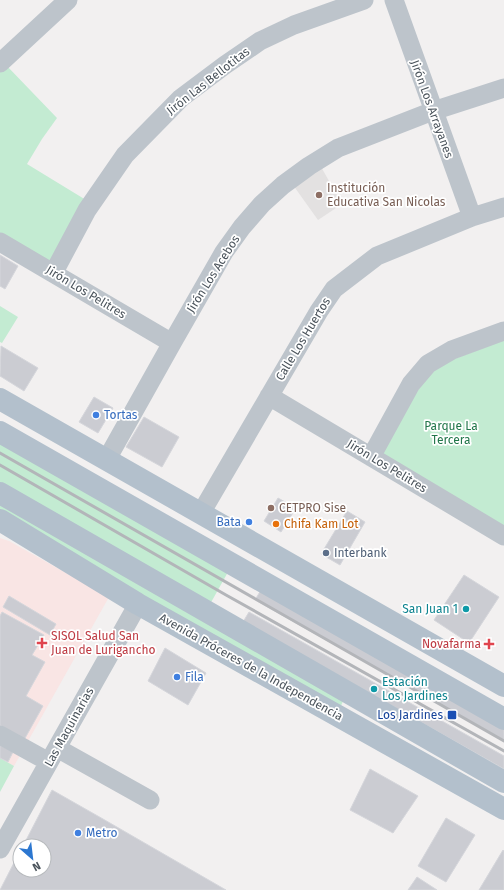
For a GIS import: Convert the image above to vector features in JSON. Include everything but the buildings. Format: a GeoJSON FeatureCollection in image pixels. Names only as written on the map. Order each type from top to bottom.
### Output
{"type":"FeatureCollection","features":[{"type":"Feature","properties":{"kind":"main road"},"geometry":{"type":"LineString","coordinates":[[0,398],[504,686]]}},
{"type":"Feature","properties":{"kind":"main road"},"geometry":{"type":"LineString","coordinates":[[0,432],[504,719]]}},
{"type":"Feature","properties":{"kind":"main road","name":"Avenida Próceres de la Independencia"},"geometry":{"type":"LineString","coordinates":[[0,493],[504,782]]}},
{"type":"Feature","properties":{"kind":"main road","name":"Avenida Próceres de la Independencia"},"geometry":{"type":"LineString","coordinates":[[0,520],[138,604],[504,810]]}},
{"type":"Feature","properties":{"kind":"street"},"geometry":{"type":"LineString","coordinates":[[0,63],[68,0]]}},
{"type":"Feature","properties":{"kind":"street","name":"Jirón Las Bellotitas"},"geometry":{"type":"LineString","coordinates":[[54,272],[87,210],[125,155],[181,98],[225,65],[260,42],[294,25],[364,0]]}},
{"type":"Feature","properties":{"kind":"street","name":"Jirón Los Arrayanes"},"geometry":{"type":"LineString","coordinates":[[394,0],[432,111],[472,217]]}},
{"type":"Feature","properties":{"kind":"street","name":"Jirón Los Acebos"},"geometry":{"type":"LineString","coordinates":[[107,459],[224,252],[242,227],[283,185],[309,166],[338,148],[432,111],[504,88]]}},
{"type":"Feature","properties":{"kind":"street","name":"Calle Los Huertos"},"geometry":{"type":"LineString","coordinates":[[201,513],[319,311],[334,289],[377,256],[472,217],[504,207]]}},
{"type":"Feature","properties":{"kind":"street","name":"Jirón Los Pelitres"},"geometry":{"type":"LineString","coordinates":[[0,242],[54,272],[172,343]]}},
{"type":"Feature","properties":{"kind":"street"},"geometry":{"type":"LineString","coordinates":[[371,457],[411,384],[428,364],[452,350],[504,331]]}},
{"type":"Feature","properties":{"kind":"street","name":"Jirón Los Pelitres"},"geometry":{"type":"LineString","coordinates":[[269,396],[504,536]]}},
{"type":"Feature","properties":{"kind":"street","name":"Las Maquinarias"},"geometry":{"type":"LineString","coordinates":[[0,849],[138,604]]}},
{"type":"Feature","properties":{"kind":"street"},"geometry":{"type":"LineString","coordinates":[[0,735],[53,755],[150,800]]}},
{"type":"Feature","properties":{"kind":"shaded area","name":"Institución Educativa San Nicolas"},"geometry":{"type":"Polygon","coordinates":[[[320,165],[342,204],[318,220],[293,185],[320,165]]]}},
{"type":"Feature","properties":{"kind":"shaded area","name":"SISOL Salud San Juan de Lurigancho"},"geometry":{"type":"Polygon","coordinates":[[[0,538],[9,541],[109,597],[14,766],[0,758],[0,538]]]}},
{"type":"Feature","properties":{"kind":"green space"},"geometry":{"type":"Polygon","coordinates":[[[6,65],[57,118],[27,164],[86,200],[50,262],[0,234],[0,72],[6,65]]]}},
{"type":"Feature","properties":{"kind":"green space"},"geometry":{"type":"Polygon","coordinates":[[[0,306],[18,317],[2,343],[0,342],[0,306]]]}},
{"type":"Feature","properties":{"kind":"green space","name":"Parque La Tercera"},"geometry":{"type":"Polygon","coordinates":[[[504,340],[504,527],[379,453],[428,374],[449,361],[504,340]]]}},
{"type":"Feature","properties":{"kind":"green space"},"geometry":{"type":"Polygon","coordinates":[[[0,440],[228,572],[209,606],[0,484],[0,440]]]}},
{"type":"Feature","properties":{"kind":"green space"},"geometry":{"type":"Polygon","coordinates":[[[0,502],[344,699],[340,708],[0,514],[0,502]]]}},
{"type":"Feature","properties":{"kind":"green space"},"geometry":{"type":"Polygon","coordinates":[[[0,758],[14,766],[0,792],[0,758]]]}},
{"type":"Feature","properties":{"kind":"railway"},"geometry":{"type":"LineString","coordinates":[[0,453],[504,741]]}},
{"type":"Feature","properties":{"kind":"railway"},"geometry":{"type":"LineString","coordinates":[[0,465],[226,595],[504,751]]}},
{"type":"Feature","properties":{"kind":"place","name":"Institución Educativa San Nicolas"},"geometry":{"type":"Point","coordinates":[319,195]}},
{"type":"Feature","properties":{"kind":"place","name":"Tortas"},"geometry":{"type":"Point","coordinates":[96,415]}},
{"type":"Feature","properties":{"kind":"place","name":"CETPRO Sise"},"geometry":{"type":"Point","coordinates":[271,508]}},
{"type":"Feature","properties":{"kind":"place","name":"Bata"},"geometry":{"type":"Point","coordinates":[249,522]}},
{"type":"Feature","properties":{"kind":"place","name":"Chifa Kam Lot"},"geometry":{"type":"Point","coordinates":[276,524]}},
{"type":"Feature","properties":{"kind":"place","name":"Interbank"},"geometry":{"type":"Point","coordinates":[326,553]}},
{"type":"Feature","properties":{"kind":"place","name":"San Juan 1"},"geometry":{"type":"Point","coordinates":[466,609]}},
{"type":"Feature","properties":{"kind":"place","name":"SISOL Salud San Juan de Lurigancho"},"geometry":{"type":"Point","coordinates":[42,643]}},
{"type":"Feature","properties":{"kind":"place","name":"Novafarma"},"geometry":{"type":"Point","coordinates":[489,644]}},
{"type":"Feature","properties":{"kind":"place","name":"Fila"},"geometry":{"type":"Point","coordinates":[177,677]}},
{"type":"Feature","properties":{"kind":"place","name":"Estación Los Jardines"},"geometry":{"type":"Point","coordinates":[374,689]}},
{"type":"Feature","properties":{"kind":"place","name":"Los Jardines"},"geometry":{"type":"Point","coordinates":[452,715]}},
{"type":"Feature","properties":{"kind":"place","name":"Metro"},"geometry":{"type":"Point","coordinates":[78,833]}}]}
